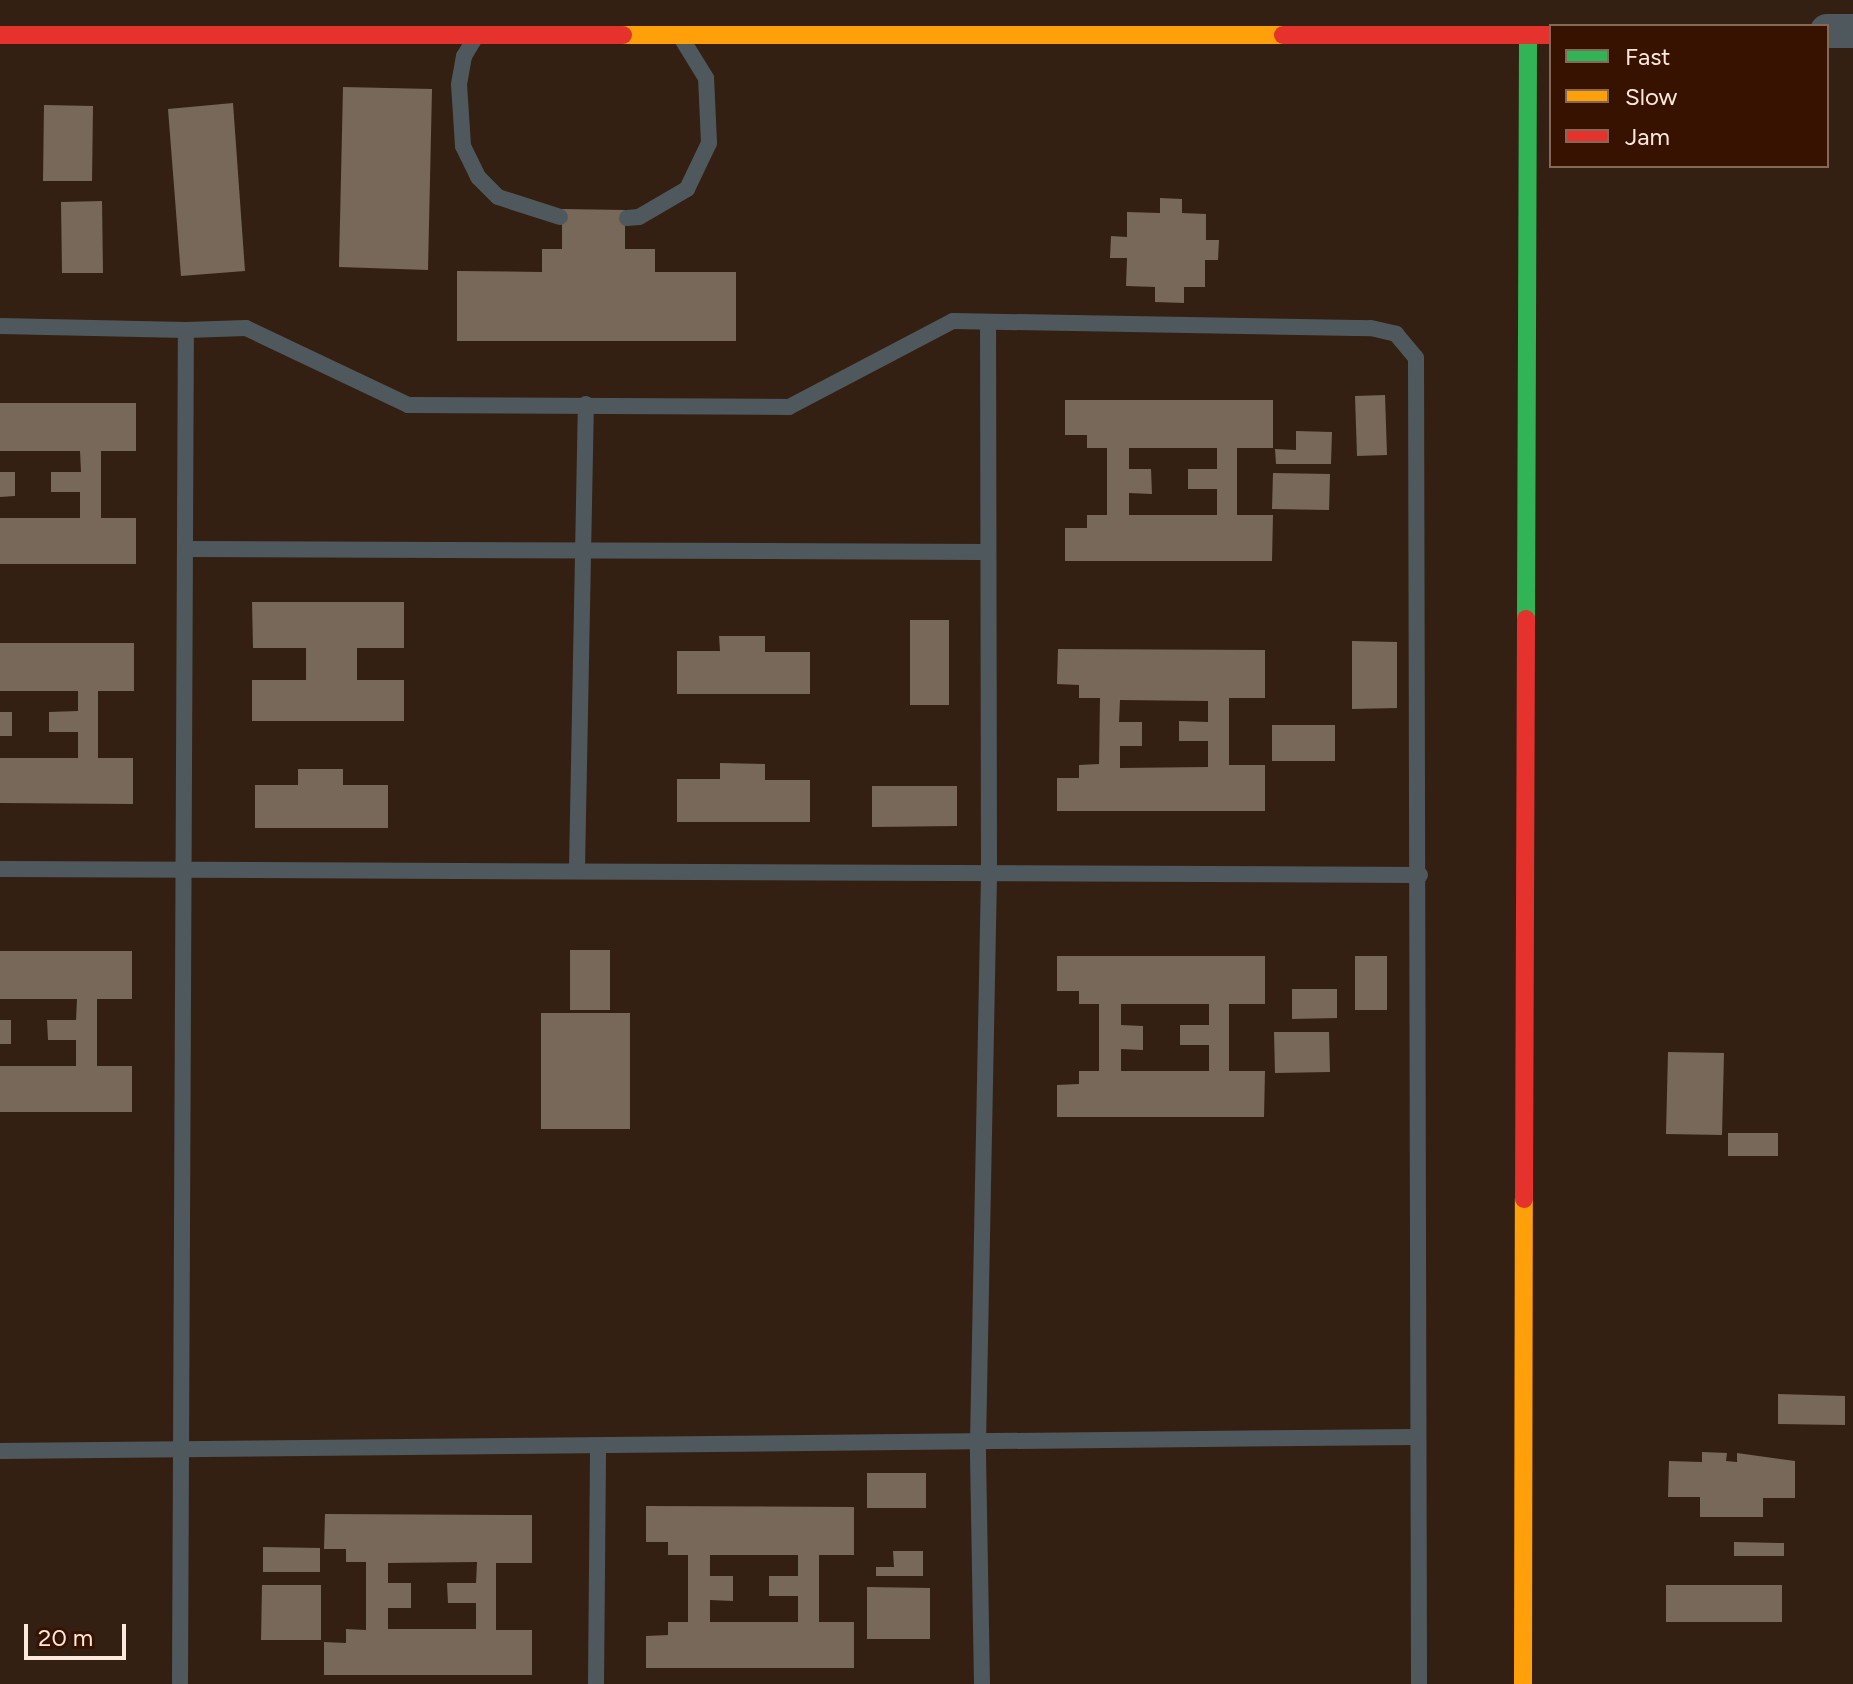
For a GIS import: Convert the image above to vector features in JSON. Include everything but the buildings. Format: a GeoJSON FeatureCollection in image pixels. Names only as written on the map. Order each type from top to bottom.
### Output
{"type":"FeatureCollection","features":[{"type":"Feature","properties":{"kind":"street"},"geometry":{"type":"LineString","coordinates":[[1829,31],[1853,31]]}},
{"type":"Feature","properties":{"kind":"street"},"geometry":{"type":"LineString","coordinates":[[0,35],[1549,35]]}},
{"type":"Feature","properties":{"kind":"street"},"geometry":{"type":"LineString","coordinates":[[1523,1684],[1528,35]]}},
{"type":"Feature","properties":{"kind":"lane"},"geometry":{"type":"LineString","coordinates":[[627,218],[639,217],[687,189],[709,143],[706,78],[676,33]]}},
{"type":"Feature","properties":{"kind":"lane"},"geometry":{"type":"LineString","coordinates":[[478,34],[464,56],[459,84],[463,146],[478,177],[498,197],[560,217]]}},
{"type":"Feature","properties":{"kind":"lane"},"geometry":{"type":"LineString","coordinates":[[0,326],[186,330],[246,328],[408,405],[789,407],[953,321],[1371,328],[1396,334],[1410,346],[1419,378],[1420,875],[1416,1437],[1419,1684]]}},
{"type":"Feature","properties":{"kind":"lane"},"geometry":{"type":"LineString","coordinates":[[982,1684],[978,1443],[989,874],[986,552],[988,322]]}},
{"type":"Feature","properties":{"kind":"lane"},"geometry":{"type":"LineString","coordinates":[[180,1684],[186,330]]}},
{"type":"Feature","properties":{"kind":"lane"},"geometry":{"type":"LineString","coordinates":[[577,868],[586,404]]}},
{"type":"Feature","properties":{"kind":"lane"},"geometry":{"type":"LineString","coordinates":[[185,549],[986,552]]}},
{"type":"Feature","properties":{"kind":"lane"},"geometry":{"type":"LineString","coordinates":[[0,869],[577,868],[989,874],[1420,875]]}},
{"type":"Feature","properties":{"kind":"lane"},"geometry":{"type":"LineString","coordinates":[[0,1451],[1416,1437]]}},
{"type":"Feature","properties":{"kind":"lane"},"geometry":{"type":"LineString","coordinates":[[596,1684],[598,1446]]}},
{"type":"Feature","properties":{"kind":"traffic: fast"},"geometry":{"type":"LineString","coordinates":[[1526,619],[1528,35]]}},
{"type":"Feature","properties":{"kind":"traffic: slow"},"geometry":{"type":"LineString","coordinates":[[623,35],[1283,35]]}},
{"type":"Feature","properties":{"kind":"traffic: slow"},"geometry":{"type":"LineString","coordinates":[[1523,1684],[1524,1199]]}},
{"type":"Feature","properties":{"kind":"traffic: jam"},"geometry":{"type":"LineString","coordinates":[[0,35],[623,35]]}},
{"type":"Feature","properties":{"kind":"traffic: jam"},"geometry":{"type":"LineString","coordinates":[[1283,35],[1549,35]]}},
{"type":"Feature","properties":{"kind":"traffic: jam"},"geometry":{"type":"LineString","coordinates":[[1524,1199],[1526,619]]}}]}
